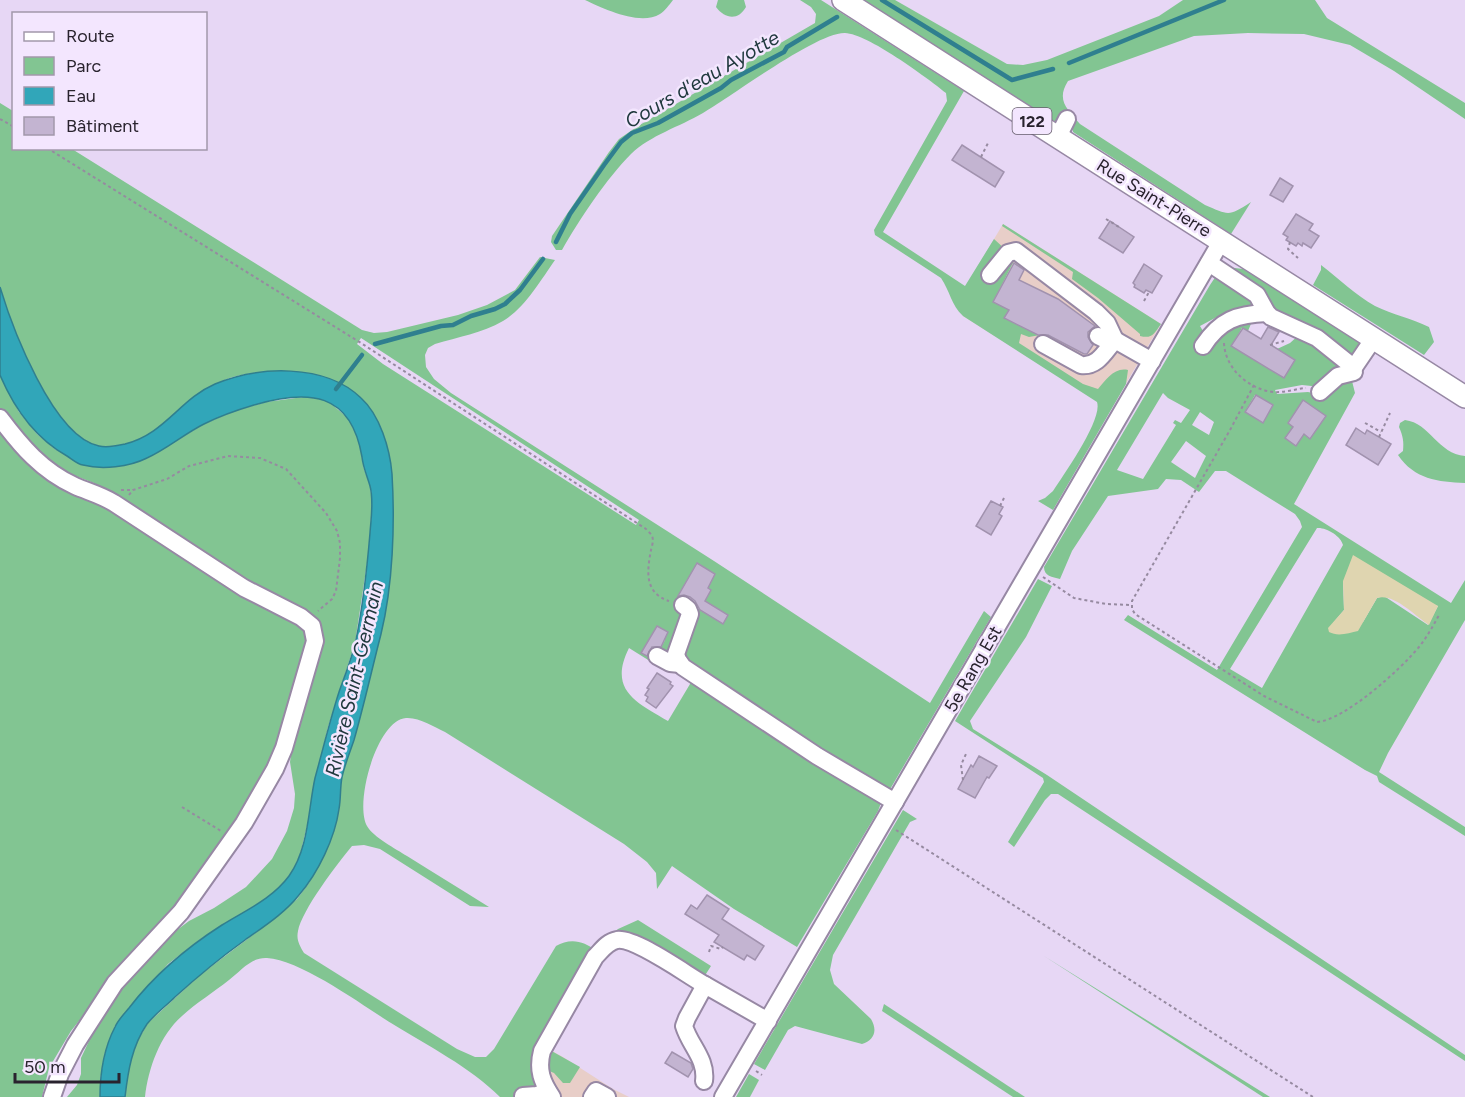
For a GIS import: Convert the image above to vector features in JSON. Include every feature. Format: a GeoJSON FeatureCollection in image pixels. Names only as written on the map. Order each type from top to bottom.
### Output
{"type":"FeatureCollection","features":[{"type":"Feature","properties":{"kind":"main road","name":"Rue Saint-Pierre"},"geometry":{"type":"LineString","coordinates":[[843,0],[1062,128],[1222,240],[1465,397]]}},
{"type":"Feature","properties":{"kind":"street","name":"5e Rang Est"},"geometry":{"type":"LineString","coordinates":[[723,1097],[1222,240]]}},
{"type":"Feature","properties":{"kind":"street"},"geometry":{"type":"LineString","coordinates":[[990,275],[1008,253],[1016,251],[1096,312],[1107,323],[1107,338],[1097,362],[1086,366],[1043,344]]}},
{"type":"Feature","properties":{"kind":"street"},"geometry":{"type":"LineString","coordinates":[[1209,263],[1257,295],[1267,313],[1288,332],[1317,339],[1355,366],[1374,338]]}},
{"type":"Feature","properties":{"kind":"street"},"geometry":{"type":"LineString","coordinates":[[1203,346],[1220,325],[1234,318],[1267,313]]}},
{"type":"Feature","properties":{"kind":"street"},"geometry":{"type":"LineString","coordinates":[[1107,338],[1152,361]]}},
{"type":"Feature","properties":{"kind":"street"},"geometry":{"type":"LineString","coordinates":[[1320,392],[1338,376],[1354,372]]}},
{"type":"Feature","properties":{"kind":"street"},"geometry":{"type":"LineString","coordinates":[[0,418],[20,445],[53,474],[76,486],[98,493],[244,588],[306,621],[315,632],[315,641],[284,748],[275,769],[234,839],[181,912],[115,983],[75,1046],[60,1074],[52,1097]]}},
{"type":"Feature","properties":{"kind":"street"},"geometry":{"type":"LineString","coordinates":[[683,604],[690,614],[676,654],[680,664],[691,675],[817,756],[895,802]]}},
{"type":"Feature","properties":{"kind":"street"},"geometry":{"type":"LineString","coordinates":[[657,656],[670,663],[680,664]]}},
{"type":"Feature","properties":{"kind":"street"},"geometry":{"type":"LineString","coordinates":[[523,1096],[550,1094],[542,1081],[540,1069],[542,1052],[595,957],[606,944],[617,940],[633,942],[768,1021]]}},
{"type":"Feature","properties":{"kind":"street"},"geometry":{"type":"LineString","coordinates":[[704,1081],[703,1063],[684,1026],[705,985]]}},
{"type":"Feature","properties":{"kind":"street"},"geometry":{"type":"LineString","coordinates":[[592,1097],[596,1091],[608,1097]]}},
{"type":"Feature","properties":{"kind":"path"},"geometry":{"type":"LineString","coordinates":[[981,157],[989,141]]}},
{"type":"Feature","properties":{"kind":"path"},"geometry":{"type":"LineString","coordinates":[[50,150],[361,343],[646,529],[652,536],[653,542],[648,566],[649,585],[655,593],[666,600],[683,604]]}},
{"type":"Feature","properties":{"kind":"path"},"geometry":{"type":"LineString","coordinates":[[1106,219],[1119,227]]}},
{"type":"Feature","properties":{"kind":"path"},"geometry":{"type":"LineString","coordinates":[[1290,243],[1288,249],[1298,258]]}},
{"type":"Feature","properties":{"kind":"path"},"geometry":{"type":"LineString","coordinates":[[1144,302],[1149,292]]}},
{"type":"Feature","properties":{"kind":"path"},"geometry":{"type":"LineString","coordinates":[[1220,325],[1224,333],[1224,355],[1243,379],[1272,392],[1309,388],[1320,392]]}},
{"type":"Feature","properties":{"kind":"path"},"geometry":{"type":"LineString","coordinates":[[1270,345],[1279,344],[1288,332]]}},
{"type":"Feature","properties":{"kind":"path"},"geometry":{"type":"LineString","coordinates":[[1131,605],[1254,385]]}},
{"type":"Feature","properties":{"kind":"path"},"geometry":{"type":"LineString","coordinates":[[1378,437],[1390,413]]}},
{"type":"Feature","properties":{"kind":"path"},"geometry":{"type":"LineString","coordinates":[[1365,423],[1381,432]]}},
{"type":"Feature","properties":{"kind":"path"},"geometry":{"type":"LineString","coordinates":[[127,513],[127,500],[134,490],[166,479],[189,466],[216,458],[228,456],[260,458],[286,469],[326,513],[337,531],[340,543],[336,591],[332,599],[306,621]]}},
{"type":"Feature","properties":{"kind":"path"},"geometry":{"type":"LineString","coordinates":[[1000,506],[1004,498]]}},
{"type":"Feature","properties":{"kind":"path"},"geometry":{"type":"LineString","coordinates":[[1032,568],[1074,598],[1107,604],[1131,605]]}},
{"type":"Feature","properties":{"kind":"path"},"geometry":{"type":"LineString","coordinates":[[1131,605],[1135,614],[1144,622],[1264,696],[1317,722],[1336,716],[1382,684],[1420,646],[1438,615]]}},
{"type":"Feature","properties":{"kind":"path"},"geometry":{"type":"LineString","coordinates":[[963,780],[961,765],[966,754]]}},
{"type":"Feature","properties":{"kind":"path"},"geometry":{"type":"LineString","coordinates":[[182,807],[234,839]]}},
{"type":"Feature","properties":{"kind":"path"},"geometry":{"type":"LineString","coordinates":[[883,823],[1313,1097]]}},
{"type":"Feature","properties":{"kind":"path"},"geometry":{"type":"LineString","coordinates":[[709,952],[711,946],[721,949],[723,947]]}},
{"type":"Feature","properties":{"kind":"shaded area"},"geometry":{"type":"Polygon","coordinates":[[[1003,224],[1161,324],[1111,409],[963,316],[966,286],[1003,224]]]}},
{"type":"Feature","properties":{"kind":"shaded area"},"geometry":{"type":"Polygon","coordinates":[[[530,1039],[613,1089],[629,1097],[511,1097],[530,1039]]]}},
{"type":"Feature","properties":{"kind":"green space"},"geometry":{"type":"Polygon","coordinates":[[[585,0],[673,0],[660,14],[643,18],[622,15],[585,0]]]}},
{"type":"Feature","properties":{"kind":"green space"},"geometry":{"type":"Polygon","coordinates":[[[718,0],[744,0],[746,7],[739,15],[727,16],[716,7],[718,0]]]}},
{"type":"Feature","properties":{"kind":"green space"},"geometry":{"type":"Polygon","coordinates":[[[800,0],[821,0],[964,91],[883,232],[965,286],[994,239],[1006,250],[1003,262],[1015,259],[993,302],[1009,310],[1005,318],[1040,335],[1029,337],[1021,334],[1019,343],[1083,384],[1098,389],[1114,372],[1128,370],[1126,384],[1053,510],[1038,501],[1053,491],[1089,433],[1097,410],[1097,402],[963,316],[941,278],[875,235],[874,230],[947,101],[946,93],[882,48],[855,35],[845,33],[832,35],[795,54],[703,113],[639,147],[603,187],[562,250],[556,250],[551,242],[552,236],[619,139],[815,23],[816,14],[811,7],[800,0]]]}},
{"type":"Feature","properties":{"kind":"green space"},"geometry":{"type":"Polygon","coordinates":[[[862,0],[895,0],[1007,64],[1023,65],[1047,60],[1159,16],[1183,0],[1315,0],[1327,18],[1465,103],[1465,119],[1394,71],[1350,45],[1304,34],[1248,33],[1194,36],[1068,81],[1063,99],[1067,109],[1080,124],[1205,205],[1228,213],[1251,202],[1231,234],[1073,132],[1071,117],[1057,123],[862,0]]]}},
{"type":"Feature","properties":{"kind":"green space"},"geometry":{"type":"Polygon","coordinates":[[[0,103],[12,110],[12,150],[74,150],[362,330],[374,333],[387,332],[458,315],[487,305],[515,290],[540,257],[555,260],[532,294],[511,316],[487,329],[428,348],[425,355],[426,367],[434,379],[451,393],[714,561],[930,703],[984,611],[991,617],[889,791],[883,790],[682,659],[692,606],[705,613],[711,605],[705,601],[711,590],[690,577],[678,597],[686,602],[679,614],[683,617],[667,658],[658,653],[665,640],[657,626],[641,653],[654,660],[653,663],[629,648],[623,662],[624,685],[636,701],[656,714],[668,721],[693,679],[879,799],[881,803],[878,811],[797,947],[734,909],[672,866],[657,889],[656,873],[647,862],[624,844],[445,732],[416,719],[406,718],[395,722],[377,747],[366,782],[364,815],[367,826],[385,842],[489,907],[470,906],[380,849],[364,845],[352,846],[329,875],[306,911],[298,931],[299,943],[304,953],[457,1049],[475,1057],[486,1057],[494,1049],[556,946],[571,941],[581,942],[591,947],[596,951],[534,1067],[535,1088],[515,1091],[518,1097],[500,1097],[462,1066],[331,984],[297,966],[261,958],[246,965],[174,1024],[156,1053],[145,1097],[125,1097],[129,1065],[138,1040],[148,1023],[200,975],[297,899],[309,883],[332,835],[339,811],[341,779],[354,739],[381,632],[390,571],[393,513],[370,408],[263,374],[239,375],[224,380],[199,395],[146,437],[119,446],[99,446],[82,438],[66,423],[51,402],[24,352],[0,287],[0,103]],[[361,338],[357,344],[383,364],[636,525],[639,520],[361,338]]]}},
{"type":"Feature","properties":{"kind":"green space"},"geometry":{"type":"Polygon","coordinates":[[[1003,224],[1161,324],[1152,335],[1140,336],[1098,298],[1072,279],[1073,272],[1002,226],[1003,224]]]}},
{"type":"Feature","properties":{"kind":"green space"},"geometry":{"type":"Polygon","coordinates":[[[1321,265],[1375,306],[1429,327],[1434,342],[1424,355],[1313,285],[1321,270],[1321,265]]]}},
{"type":"Feature","properties":{"kind":"green space"},"geometry":{"type":"Polygon","coordinates":[[[1227,267],[1243,269],[1358,340],[1360,351],[1351,358],[1305,328],[1230,312],[1200,326],[1203,331],[1217,337],[1220,332],[1253,319],[1248,331],[1242,328],[1232,346],[1284,378],[1295,360],[1277,349],[1290,343],[1300,334],[1338,364],[1337,369],[1321,387],[1302,385],[1275,390],[1277,394],[1308,392],[1317,394],[1336,381],[1352,381],[1355,393],[1294,504],[1451,603],[1465,580],[1465,620],[1379,772],[1465,827],[1465,836],[1379,782],[1377,776],[1124,620],[1128,615],[1217,670],[1302,527],[1295,514],[1226,471],[1215,471],[1199,492],[1181,480],[1166,479],[1158,489],[1108,496],[1072,551],[1060,579],[1049,576],[1045,572],[1044,567],[1218,273],[1227,267]],[[1163,393],[1117,470],[1143,479],[1176,425],[1173,423],[1175,420],[1181,423],[1190,410],[1163,393]],[[1255,395],[1245,412],[1263,423],[1273,405],[1255,395]],[[1303,401],[1288,423],[1293,427],[1296,446],[1304,434],[1310,439],[1326,416],[1303,401]],[[1200,412],[1192,425],[1209,435],[1214,422],[1200,412]],[[1186,441],[1171,462],[1195,478],[1206,456],[1186,441]],[[1317,528],[1230,669],[1262,688],[1343,545],[1336,535],[1329,531],[1317,528]],[[1343,581],[1344,610],[1333,623],[1363,622],[1377,598],[1384,596],[1428,625],[1438,606],[1343,581]]]}},
{"type":"Feature","properties":{"kind":"green space"},"geometry":{"type":"Polygon","coordinates":[[[0,375],[19,412],[37,434],[56,450],[146,459],[204,424],[234,411],[266,402],[311,396],[329,402],[348,418],[359,440],[364,469],[370,486],[372,502],[369,550],[355,643],[328,727],[300,855],[291,874],[273,894],[202,938],[168,964],[115,1026],[105,1053],[100,1080],[100,1097],[67,1097],[77,1085],[81,1074],[81,1058],[107,1003],[161,942],[189,921],[246,887],[272,859],[287,831],[294,808],[295,794],[290,762],[293,741],[320,639],[263,592],[94,483],[57,469],[42,458],[0,410],[0,375]]]}},
{"type":"Feature","properties":{"kind":"green space"},"geometry":{"type":"Polygon","coordinates":[[[1405,420],[1414,422],[1448,450],[1465,456],[1465,483],[1427,478],[1404,463],[1398,455],[1403,451],[1403,439],[1399,427],[1400,423],[1405,420]]]}},
{"type":"Feature","properties":{"kind":"green space"},"geometry":{"type":"Polygon","coordinates":[[[0,428],[104,503],[260,604],[306,631],[308,638],[278,750],[221,846],[174,909],[132,954],[71,1031],[49,1068],[42,1097],[0,1097],[0,428]]]}},
{"type":"Feature","properties":{"kind":"green space"},"geometry":{"type":"Polygon","coordinates":[[[1038,579],[1052,586],[1026,637],[970,721],[973,729],[1047,775],[1465,1055],[1465,1061],[1058,794],[1051,794],[1045,800],[1014,847],[1008,842],[1044,782],[1043,778],[955,721],[1038,579]]]}},
{"type":"Feature","properties":{"kind":"green space"},"geometry":{"type":"Polygon","coordinates":[[[903,810],[917,819],[910,822],[833,955],[830,970],[834,984],[871,1019],[874,1034],[862,1044],[795,1026],[788,1030],[765,1070],[754,1064],[903,810]]]}},
{"type":"Feature","properties":{"kind":"green space"},"geometry":{"type":"Polygon","coordinates":[[[638,920],[711,966],[704,977],[640,936],[630,933],[612,934],[638,920]]]}},
{"type":"Feature","properties":{"kind":"green space"},"geometry":{"type":"Polygon","coordinates":[[[1044,956],[1270,1097],[1263,1097],[1044,956]]]}},
{"type":"Feature","properties":{"kind":"green space"},"geometry":{"type":"Polygon","coordinates":[[[884,1004],[1025,1097],[1013,1097],[882,1011],[884,1004]]]}},
{"type":"Feature","properties":{"kind":"green space"},"geometry":{"type":"Polygon","coordinates":[[[548,1049],[580,1067],[570,1083],[563,1083],[554,1073],[547,1070],[548,1049]]]}},
{"type":"Feature","properties":{"kind":"green space"},"geometry":{"type":"Polygon","coordinates":[[[749,1074],[759,1080],[750,1097],[736,1097],[749,1074]]]}},
{"type":"Feature","properties":{"kind":"sand"},"geometry":{"type":"Polygon","coordinates":[[[1353,555],[1438,606],[1429,625],[1404,606],[1384,597],[1377,598],[1358,631],[1347,634],[1329,632],[1328,628],[1344,610],[1343,581],[1353,555]]]}},
{"type":"Feature","properties":{"kind":"water","name":"Rivière Saint-Germain"},"geometry":{"type":"Polygon","coordinates":[[[0,287],[24,353],[51,402],[66,423],[82,438],[99,446],[125,444],[151,433],[192,398],[215,384],[251,374],[291,371],[310,373],[329,379],[346,387],[361,398],[379,423],[391,464],[393,534],[391,575],[385,615],[358,727],[342,777],[337,820],[325,855],[313,876],[287,908],[209,968],[147,1024],[134,1050],[125,1097],[100,1097],[105,1052],[119,1019],[149,984],[184,952],[275,891],[289,876],[301,853],[315,778],[356,640],[368,560],[371,492],[356,435],[348,419],[337,408],[309,397],[274,400],[229,413],[132,464],[98,467],[77,463],[35,431],[12,399],[0,375],[0,287]]]}},
{"type":"Feature","properties":{"kind":"building"},"geometry":{"type":"Polygon","coordinates":[[[962,145],[1004,172],[995,187],[952,160],[962,145]]]}},
{"type":"Feature","properties":{"kind":"building"},"geometry":{"type":"Polygon","coordinates":[[[1280,178],[1293,186],[1283,202],[1270,195],[1280,178]]]}},
{"type":"Feature","properties":{"kind":"building"},"geometry":{"type":"Polygon","coordinates":[[[1296,214],[1313,224],[1309,230],[1319,236],[1311,248],[1303,243],[1302,246],[1298,243],[1296,246],[1286,240],[1288,237],[1283,234],[1296,214]]]}},
{"type":"Feature","properties":{"kind":"building"},"geometry":{"type":"Polygon","coordinates":[[[1110,221],[1134,237],[1123,253],[1099,238],[1110,221]]]}},
{"type":"Feature","properties":{"kind":"building"},"geometry":{"type":"Polygon","coordinates":[[[1014,263],[1024,270],[1019,280],[1058,299],[1095,326],[1088,332],[1093,345],[1087,354],[1048,335],[1038,335],[1004,318],[1009,310],[993,302],[1014,263]]]}},
{"type":"Feature","properties":{"kind":"building"},"geometry":{"type":"Polygon","coordinates":[[[1144,264],[1162,276],[1152,293],[1146,290],[1144,293],[1134,287],[1133,283],[1144,264]]]}},
{"type":"Feature","properties":{"kind":"building"},"geometry":{"type":"Polygon","coordinates":[[[1268,327],[1279,332],[1271,345],[1295,360],[1284,378],[1231,346],[1243,328],[1261,339],[1268,327]]]}},
{"type":"Feature","properties":{"kind":"building"},"geometry":{"type":"Polygon","coordinates":[[[1256,395],[1273,405],[1263,423],[1245,412],[1256,395]]]}},
{"type":"Feature","properties":{"kind":"building"},"geometry":{"type":"Polygon","coordinates":[[[1303,400],[1326,416],[1310,439],[1304,434],[1296,446],[1285,438],[1293,427],[1288,423],[1303,400]]]}},
{"type":"Feature","properties":{"kind":"building"},"geometry":{"type":"Polygon","coordinates":[[[1356,428],[1365,434],[1367,430],[1391,444],[1378,465],[1346,445],[1356,428]]]}},
{"type":"Feature","properties":{"kind":"building"},"geometry":{"type":"Polygon","coordinates":[[[991,501],[1003,507],[999,514],[1002,516],[991,535],[976,526],[991,501]]]}},
{"type":"Feature","properties":{"kind":"building"},"geometry":{"type":"Polygon","coordinates":[[[697,563],[715,574],[708,588],[711,590],[705,601],[728,615],[723,624],[700,610],[690,597],[678,596],[697,563]]]}},
{"type":"Feature","properties":{"kind":"building"},"geometry":{"type":"Polygon","coordinates":[[[657,626],[668,632],[661,647],[652,647],[647,656],[641,653],[657,626]]]}},
{"type":"Feature","properties":{"kind":"building"},"geometry":{"type":"Polygon","coordinates":[[[657,673],[671,682],[673,686],[656,708],[646,701],[648,697],[645,695],[657,673]]]}},
{"type":"Feature","properties":{"kind":"building"},"geometry":{"type":"Polygon","coordinates":[[[979,756],[997,766],[989,778],[987,777],[975,798],[958,789],[971,765],[973,767],[979,756]]]}},
{"type":"Feature","properties":{"kind":"building"},"geometry":{"type":"Polygon","coordinates":[[[707,895],[729,909],[722,919],[764,946],[755,960],[747,955],[744,960],[714,942],[719,935],[685,914],[691,905],[697,909],[707,895]]]}},
{"type":"Feature","properties":{"kind":"building"},"geometry":{"type":"Polygon","coordinates":[[[672,1052],[691,1063],[693,1069],[688,1077],[665,1063],[672,1052]]]}},
{"type":"Feature","properties":{"kind":"waterway","name":"Cours d'eau Ayotte"},"geometry":{"type":"LineString","coordinates":[[882,0],[1012,80],[1053,69]]}},
{"type":"Feature","properties":{"kind":"waterway","name":"Cours d'eau Ayotte"},"geometry":{"type":"LineString","coordinates":[[1069,63],[1224,0]]}},
{"type":"Feature","properties":{"kind":"waterway","name":"Cours d'eau Ayotte"},"geometry":{"type":"LineString","coordinates":[[556,242],[570,214],[604,165],[621,142],[632,133],[658,123],[721,88],[731,80],[784,52],[787,47],[837,17]]}},
{"type":"Feature","properties":{"kind":"waterway","name":"Cours d'eau Ayotte"},"geometry":{"type":"LineString","coordinates":[[375,344],[441,326],[453,325],[505,304],[520,290],[543,259]]}},
{"type":"Feature","properties":{"kind":"waterway","name":"Cours d'eau Ayotte"},"geometry":{"type":"LineString","coordinates":[[336,389],[362,355]]}}]}
